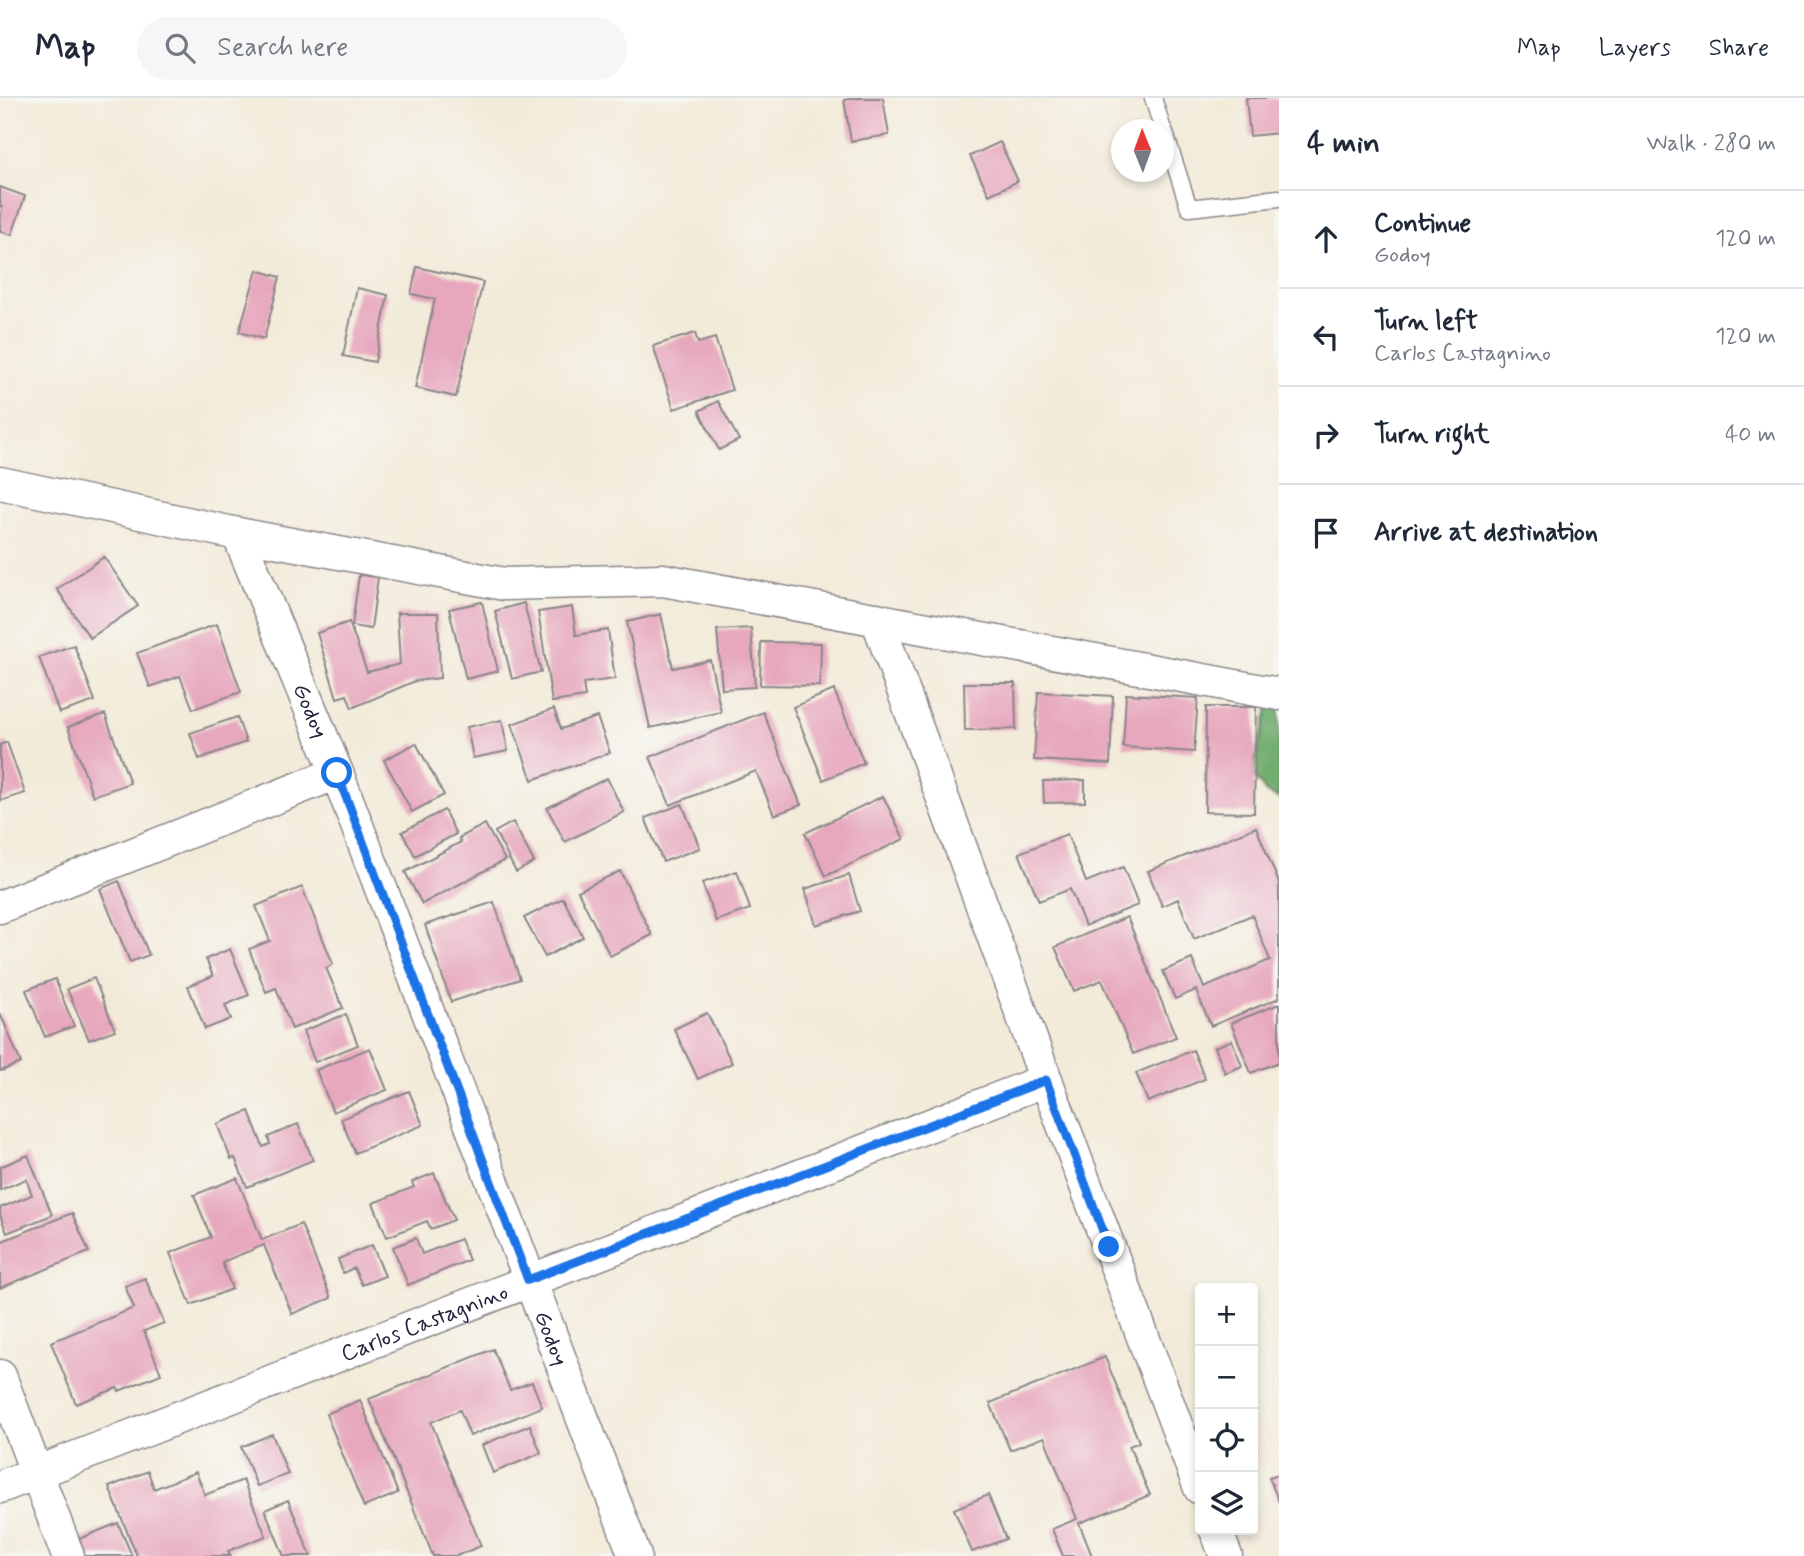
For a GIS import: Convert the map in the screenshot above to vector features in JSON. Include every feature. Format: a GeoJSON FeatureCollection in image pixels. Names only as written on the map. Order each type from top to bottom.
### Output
{"type":"FeatureCollection","features":[{"type":"Feature","properties":{"kind":"street"},"geometry":{"type":"LineString","coordinates":[[0,483],[238,534],[504,584],[663,580],[877,619],[1276,702]]}},
{"type":"Feature","properties":{"kind":"street","name":"Godoy"},"geometry":{"type":"LineString","coordinates":[[238,534],[337,773],[635,1556]]}},
{"type":"Feature","properties":{"kind":"street"},"geometry":{"type":"LineString","coordinates":[[877,619],[1046,1080],[1195,1475]]}},
{"type":"Feature","properties":{"kind":"street"},"geometry":{"type":"LineString","coordinates":[[0,907],[337,773]]}},
{"type":"Feature","properties":{"kind":"street","name":"Carlos Castagnino"},"geometry":{"type":"LineString","coordinates":[[0,1487],[1046,1080]]}},
{"type":"Feature","properties":{"kind":"street"},"geometry":{"type":"LineString","coordinates":[[0,1376],[68,1556]]}},
{"type":"Feature","properties":{"kind":"street"},"geometry":{"type":"LineString","coordinates":[[1218,1535],[1226,1556]]}},
{"type":"Feature","properties":{"kind":"lane"},"geometry":{"type":"LineString","coordinates":[[1153,98],[1160,119]]}},
{"type":"Feature","properties":{"kind":"lane"},"geometry":{"type":"LineString","coordinates":[[1174,163],[1189,208],[1279,198]]}},
{"type":"Feature","properties":{"kind":"green space"},"geometry":{"type":"Polygon","coordinates":[[[1269,705],[1279,705],[1279,799],[1266,793],[1252,773],[1269,705]]]}},
{"type":"Feature","properties":{"kind":"building"},"geometry":{"type":"Polygon","coordinates":[[[883,98],[889,135],[851,141],[844,100],[883,98]]]}},
{"type":"Feature","properties":{"kind":"building"},"geometry":{"type":"Polygon","coordinates":[[[1246,98],[1279,98],[1279,133],[1250,136],[1246,98]]]}},
{"type":"Feature","properties":{"kind":"building"},"geometry":{"type":"Polygon","coordinates":[[[1000,142],[1018,181],[989,195],[970,156],[1000,142]]]}},
{"type":"Feature","properties":{"kind":"building"},"geometry":{"type":"Polygon","coordinates":[[[0,187],[25,196],[12,235],[0,231],[0,187]]]}},
{"type":"Feature","properties":{"kind":"building"},"geometry":{"type":"Polygon","coordinates":[[[417,267],[483,282],[456,397],[415,388],[435,299],[411,294],[417,267]]]}},
{"type":"Feature","properties":{"kind":"building"},"geometry":{"type":"Polygon","coordinates":[[[257,270],[280,277],[264,339],[239,332],[257,270]]]}},
{"type":"Feature","properties":{"kind":"building"},"geometry":{"type":"Polygon","coordinates":[[[357,288],[388,295],[375,362],[343,356],[357,288]]]}},
{"type":"Feature","properties":{"kind":"building"},"geometry":{"type":"Polygon","coordinates":[[[695,333],[698,343],[715,338],[732,390],[674,409],[653,346],[695,333]]]}},
{"type":"Feature","properties":{"kind":"building"},"geometry":{"type":"Polygon","coordinates":[[[718,401],[739,440],[719,450],[699,411],[718,401]]]}},
{"type":"Feature","properties":{"kind":"building"},"geometry":{"type":"Polygon","coordinates":[[[104,557],[138,606],[90,638],[57,589],[104,557]]]}},
{"type":"Feature","properties":{"kind":"building"},"geometry":{"type":"Polygon","coordinates":[[[359,575],[378,577],[371,629],[352,626],[359,575]]]}},
{"type":"Feature","properties":{"kind":"building"},"geometry":{"type":"Polygon","coordinates":[[[482,602],[498,671],[466,679],[449,609],[482,602]]]}},
{"type":"Feature","properties":{"kind":"building"},"geometry":{"type":"Polygon","coordinates":[[[524,603],[541,672],[512,679],[495,611],[524,603]]]}},
{"type":"Feature","properties":{"kind":"building"},"geometry":{"type":"Polygon","coordinates":[[[572,607],[576,635],[608,630],[615,679],[583,683],[585,697],[552,702],[538,612],[572,607]]]}},
{"type":"Feature","properties":{"kind":"building"},"geometry":{"type":"Polygon","coordinates":[[[397,613],[438,613],[440,678],[415,681],[352,708],[347,695],[337,698],[317,633],[349,622],[367,672],[400,664],[397,613]]]}},
{"type":"Feature","properties":{"kind":"building"},"geometry":{"type":"Polygon","coordinates":[[[661,614],[673,668],[710,660],[721,712],[650,728],[627,622],[661,614]]]}},
{"type":"Feature","properties":{"kind":"building"},"geometry":{"type":"Polygon","coordinates":[[[217,624],[241,692],[193,709],[180,676],[150,687],[137,653],[217,624]]]}},
{"type":"Feature","properties":{"kind":"building"},"geometry":{"type":"Polygon","coordinates":[[[751,628],[755,687],[722,689],[717,630],[751,628]]]}},
{"type":"Feature","properties":{"kind":"building"},"geometry":{"type":"Polygon","coordinates":[[[761,642],[821,643],[820,686],[760,685],[761,642]]]}},
{"type":"Feature","properties":{"kind":"building"},"geometry":{"type":"Polygon","coordinates":[[[74,645],[95,701],[59,713],[39,657],[74,645]]]}},
{"type":"Feature","properties":{"kind":"building"},"geometry":{"type":"Polygon","coordinates":[[[964,683],[1015,683],[1016,729],[965,730],[964,683]]]}},
{"type":"Feature","properties":{"kind":"building"},"geometry":{"type":"Polygon","coordinates":[[[834,690],[864,763],[823,780],[793,707],[834,690]]]}},
{"type":"Feature","properties":{"kind":"building"},"geometry":{"type":"Polygon","coordinates":[[[1038,692],[1113,696],[1110,764],[1034,760],[1038,692]]]}},
{"type":"Feature","properties":{"kind":"building"},"geometry":{"type":"Polygon","coordinates":[[[1126,694],[1198,698],[1194,752],[1123,747],[1126,694]]]}},
{"type":"Feature","properties":{"kind":"building"},"geometry":{"type":"Polygon","coordinates":[[[1206,707],[1256,707],[1254,813],[1205,812],[1206,707]]]}},
{"type":"Feature","properties":{"kind":"building"},"geometry":{"type":"Polygon","coordinates":[[[554,709],[561,729],[597,717],[610,753],[532,780],[512,724],[554,709]]]}},
{"type":"Feature","properties":{"kind":"building"},"geometry":{"type":"Polygon","coordinates":[[[763,712],[801,805],[774,815],[756,771],[670,805],[650,757],[763,712]]]}},
{"type":"Feature","properties":{"kind":"building"},"geometry":{"type":"Polygon","coordinates":[[[105,714],[130,783],[93,796],[68,727],[105,714]]]}},
{"type":"Feature","properties":{"kind":"building"},"geometry":{"type":"Polygon","coordinates":[[[237,717],[246,742],[199,759],[190,733],[237,717]]]}},
{"type":"Feature","properties":{"kind":"building"},"geometry":{"type":"Polygon","coordinates":[[[502,720],[508,751],[473,758],[467,727],[502,720]]]}},
{"type":"Feature","properties":{"kind":"building"},"geometry":{"type":"Polygon","coordinates":[[[7,742],[25,793],[0,801],[0,745],[7,742]]]}},
{"type":"Feature","properties":{"kind":"building"},"geometry":{"type":"Polygon","coordinates":[[[416,743],[444,795],[412,812],[384,760],[416,743]]]}},
{"type":"Feature","properties":{"kind":"building"},"geometry":{"type":"Polygon","coordinates":[[[607,778],[624,812],[565,842],[547,808],[607,778]]]}},
{"type":"Feature","properties":{"kind":"building"},"geometry":{"type":"Polygon","coordinates":[[[1085,780],[1085,802],[1044,803],[1043,781],[1085,780]]]}},
{"type":"Feature","properties":{"kind":"building"},"geometry":{"type":"Polygon","coordinates":[[[883,796],[904,839],[826,876],[805,833],[883,796]]]}},
{"type":"Feature","properties":{"kind":"building"},"geometry":{"type":"Polygon","coordinates":[[[682,804],[700,848],[663,862],[645,818],[682,804]]]}},
{"type":"Feature","properties":{"kind":"building"},"geometry":{"type":"Polygon","coordinates":[[[444,810],[456,834],[415,856],[402,832],[444,810]]]}},
{"type":"Feature","properties":{"kind":"building"},"geometry":{"type":"Polygon","coordinates":[[[513,822],[534,862],[516,872],[495,832],[513,822]]]}},
{"type":"Feature","properties":{"kind":"building"},"geometry":{"type":"Polygon","coordinates":[[[485,824],[505,860],[422,904],[405,872],[461,842],[459,838],[485,824]]]}},
{"type":"Feature","properties":{"kind":"building"},"geometry":{"type":"Polygon","coordinates":[[[1256,827],[1279,883],[1279,998],[1211,1026],[1196,990],[1175,999],[1163,971],[1192,959],[1204,988],[1270,960],[1252,915],[1194,939],[1178,899],[1162,906],[1148,871],[1256,827]]]}},
{"type":"Feature","properties":{"kind":"building"},"geometry":{"type":"Polygon","coordinates":[[[1067,834],[1086,882],[1123,867],[1138,905],[1085,926],[1070,889],[1039,901],[1019,853],[1067,834]]]}},
{"type":"Feature","properties":{"kind":"building"},"geometry":{"type":"Polygon","coordinates":[[[620,871],[652,935],[610,956],[578,891],[620,871]]]}},
{"type":"Feature","properties":{"kind":"building"},"geometry":{"type":"Polygon","coordinates":[[[737,871],[750,909],[716,921],[702,883],[737,871]]]}},
{"type":"Feature","properties":{"kind":"building"},"geometry":{"type":"Polygon","coordinates":[[[849,875],[860,911],[816,925],[805,889],[849,875]]]}},
{"type":"Feature","properties":{"kind":"building"},"geometry":{"type":"Polygon","coordinates":[[[119,881],[149,955],[130,962],[100,889],[119,881]]]}},
{"type":"Feature","properties":{"kind":"building"},"geometry":{"type":"Polygon","coordinates":[[[302,887],[333,964],[326,968],[343,1008],[292,1029],[276,988],[266,992],[249,949],[270,941],[256,906],[302,887]]]}},
{"type":"Feature","properties":{"kind":"building"},"geometry":{"type":"Polygon","coordinates":[[[563,898],[583,937],[545,957],[524,918],[563,898]]]}},
{"type":"Feature","properties":{"kind":"building"},"geometry":{"type":"Polygon","coordinates":[[[494,902],[520,979],[451,1002],[425,925],[494,902]]]}},
{"type":"Feature","properties":{"kind":"building"},"geometry":{"type":"Polygon","coordinates":[[[1127,917],[1176,1037],[1133,1054],[1102,980],[1074,991],[1055,947],[1127,917]]]}},
{"type":"Feature","properties":{"kind":"building"},"geometry":{"type":"Polygon","coordinates":[[[230,949],[249,995],[225,1005],[231,1019],[205,1029],[188,986],[213,976],[206,959],[230,949]]]}},
{"type":"Feature","properties":{"kind":"building"},"geometry":{"type":"Polygon","coordinates":[[[94,978],[115,1030],[89,1040],[67,989],[94,978]]]}},
{"type":"Feature","properties":{"kind":"building"},"geometry":{"type":"Polygon","coordinates":[[[55,979],[74,1026],[45,1037],[26,990],[55,979]]]}},
{"type":"Feature","properties":{"kind":"building"},"geometry":{"type":"Polygon","coordinates":[[[1279,1004],[1279,1062],[1251,1073],[1231,1023],[1279,1004]]]}},
{"type":"Feature","properties":{"kind":"building"},"geometry":{"type":"Polygon","coordinates":[[[0,1013],[21,1063],[1,1071],[0,1070],[0,1013]]]}},
{"type":"Feature","properties":{"kind":"building"},"geometry":{"type":"Polygon","coordinates":[[[707,1013],[732,1063],[698,1079],[674,1029],[707,1013]]]}},
{"type":"Feature","properties":{"kind":"building"},"geometry":{"type":"Polygon","coordinates":[[[346,1014],[358,1045],[315,1062],[303,1031],[346,1014]]]}},
{"type":"Feature","properties":{"kind":"building"},"geometry":{"type":"Polygon","coordinates":[[[1232,1040],[1242,1066],[1225,1073],[1215,1047],[1232,1040]]]}},
{"type":"Feature","properties":{"kind":"building"},"geometry":{"type":"Polygon","coordinates":[[[370,1048],[387,1090],[333,1112],[316,1070],[370,1048]]]}},
{"type":"Feature","properties":{"kind":"building"},"geometry":{"type":"Polygon","coordinates":[[[1193,1050],[1205,1079],[1148,1102],[1136,1073],[1193,1050]]]}},
{"type":"Feature","properties":{"kind":"building"},"geometry":{"type":"Polygon","coordinates":[[[409,1091],[423,1125],[355,1153],[341,1119],[409,1091]]]}},
{"type":"Feature","properties":{"kind":"building"},"geometry":{"type":"Polygon","coordinates":[[[249,1111],[263,1147],[270,1144],[268,1137],[298,1124],[313,1160],[247,1187],[235,1158],[231,1159],[217,1124],[249,1111]]]}},
{"type":"Feature","properties":{"kind":"building"},"geometry":{"type":"Polygon","coordinates":[[[28,1155],[52,1215],[7,1233],[0,1208],[32,1195],[26,1179],[0,1190],[0,1167],[28,1155]]]}},
{"type":"Feature","properties":{"kind":"building"},"geometry":{"type":"Polygon","coordinates":[[[434,1173],[454,1220],[431,1229],[427,1221],[387,1237],[373,1203],[414,1187],[412,1182],[434,1173]]]}},
{"type":"Feature","properties":{"kind":"building"},"geometry":{"type":"Polygon","coordinates":[[[237,1178],[262,1240],[301,1224],[331,1298],[292,1314],[264,1245],[222,1262],[232,1289],[191,1305],[170,1253],[211,1237],[194,1195],[237,1178]]]}},
{"type":"Feature","properties":{"kind":"building"},"geometry":{"type":"Polygon","coordinates":[[[72,1213],[89,1252],[0,1288],[0,1242],[72,1213]]]}},
{"type":"Feature","properties":{"kind":"building"},"geometry":{"type":"Polygon","coordinates":[[[416,1238],[422,1254],[460,1239],[469,1260],[408,1285],[393,1247],[416,1238]]]}},
{"type":"Feature","properties":{"kind":"building"},"geometry":{"type":"Polygon","coordinates":[[[372,1245],[385,1276],[362,1285],[354,1268],[343,1273],[338,1259],[372,1245]]]}},
{"type":"Feature","properties":{"kind":"building"},"geometry":{"type":"Polygon","coordinates":[[[145,1278],[164,1323],[144,1331],[161,1374],[76,1404],[51,1342],[134,1308],[125,1286],[145,1278]]]}},
{"type":"Feature","properties":{"kind":"building"},"geometry":{"type":"Polygon","coordinates":[[[493,1349],[510,1390],[532,1382],[542,1407],[470,1436],[460,1410],[431,1422],[481,1546],[456,1556],[433,1556],[369,1399],[493,1349]]]}},
{"type":"Feature","properties":{"kind":"building"},"geometry":{"type":"Polygon","coordinates":[[[1105,1357],[1139,1442],[1129,1446],[1150,1495],[1079,1523],[1092,1556],[1063,1556],[1052,1529],[1077,1519],[1044,1437],[1010,1450],[990,1403],[1105,1357]]]}},
{"type":"Feature","properties":{"kind":"building"},"geometry":{"type":"Polygon","coordinates":[[[360,1400],[398,1493],[364,1507],[326,1414],[360,1400]]]}},
{"type":"Feature","properties":{"kind":"building"},"geometry":{"type":"Polygon","coordinates":[[[530,1425],[541,1453],[493,1473],[482,1445],[530,1425]]]}},
{"type":"Feature","properties":{"kind":"building"},"geometry":{"type":"Polygon","coordinates":[[[272,1434],[288,1474],[257,1486],[241,1447],[272,1434]]]}},
{"type":"Feature","properties":{"kind":"building"},"geometry":{"type":"Polygon","coordinates":[[[148,1471],[154,1489],[196,1472],[205,1495],[243,1480],[266,1536],[228,1551],[231,1556],[137,1556],[109,1487],[148,1471]]]}},
{"type":"Feature","properties":{"kind":"building"},"geometry":{"type":"Polygon","coordinates":[[[1279,1474],[1279,1502],[1269,1477],[1279,1474]]]}},
{"type":"Feature","properties":{"kind":"building"},"geometry":{"type":"Polygon","coordinates":[[[988,1495],[1006,1539],[972,1552],[954,1509],[988,1495]]]}},
{"type":"Feature","properties":{"kind":"building"},"geometry":{"type":"Polygon","coordinates":[[[288,1500],[311,1556],[284,1556],[265,1510],[288,1500]]]}},
{"type":"Feature","properties":{"kind":"building"},"geometry":{"type":"Polygon","coordinates":[[[118,1523],[132,1556],[80,1556],[74,1541],[118,1523]]]}},
{"type":"Feature","properties":{"kind":"route"},"geometry":{"type":"LineString","coordinates":[[337,773],[528,1280],[1046,1080],[1109,1247]]}}]}
